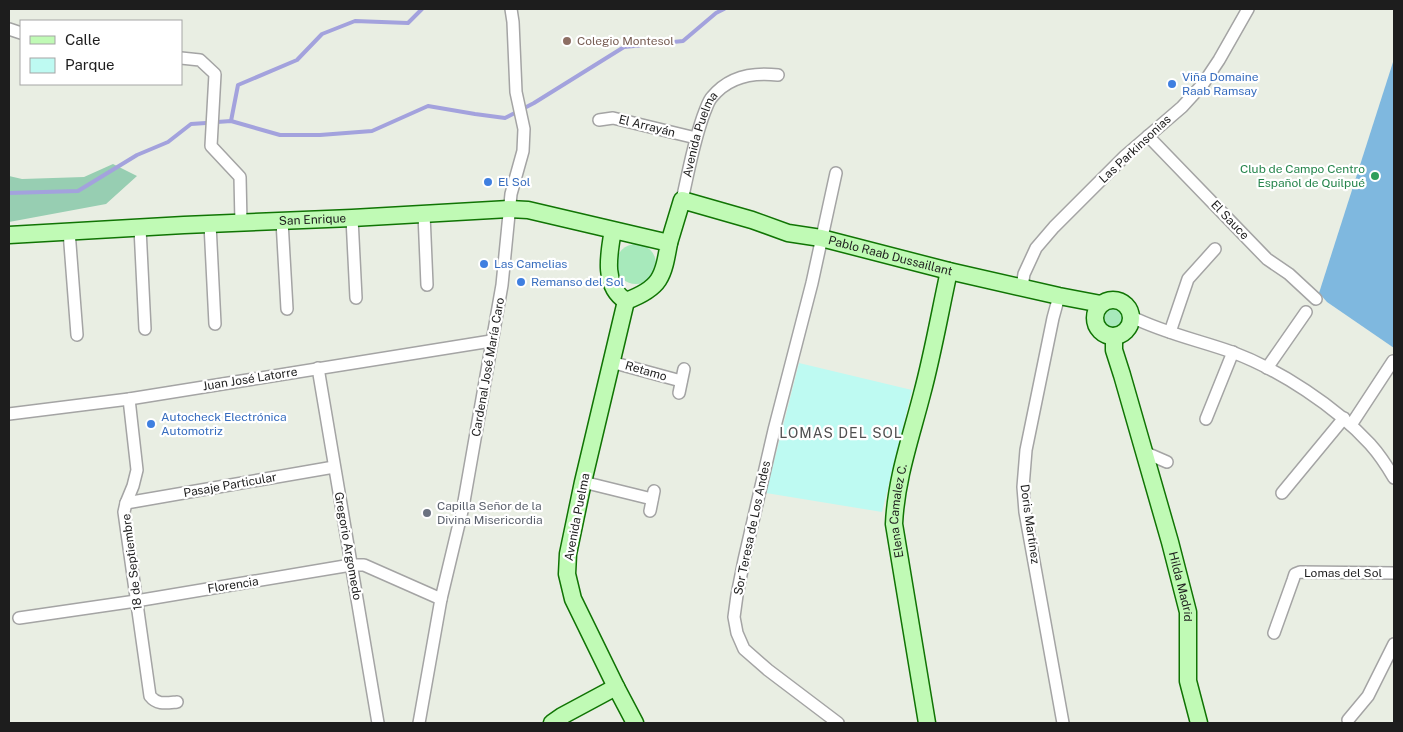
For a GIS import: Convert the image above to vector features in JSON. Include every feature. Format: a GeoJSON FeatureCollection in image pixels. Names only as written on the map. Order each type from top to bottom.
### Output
{"type":"FeatureCollection","features":[{"type":"Feature","properties":{"kind":"street","name":"Cardenal José María Caro"},"geometry":{"type":"LineString","coordinates":[[420,723],[441,599],[463,507],[502,285],[511,194],[523,150],[524,121],[517,95],[514,22],[511,9]]}},
{"type":"Feature","properties":{"kind":"street","name":"Las Parkinsonias"},"geometry":{"type":"LineString","coordinates":[[1022,287],[1024,274],[1036,248],[1125,156],[1182,107],[1203,84],[1248,9]]}},
{"type":"Feature","properties":{"kind":"street"},"geometry":{"type":"LineString","coordinates":[[182,58],[200,60],[215,74],[211,146],[240,177],[241,223]]}},
{"type":"Feature","properties":{"kind":"street","name":"Avenida Puelma"},"geometry":{"type":"LineString","coordinates":[[635,723],[573,599],[567,574],[568,554],[582,482],[626,301],[652,288],[659,280],[665,266],[669,243],[682,200],[696,138],[711,98],[724,86],[740,77],[766,74],[778,75]]}},
{"type":"Feature","properties":{"kind":"street","name":"El Arrayán"},"geometry":{"type":"LineString","coordinates":[[599,120],[613,118],[696,138]]}},
{"type":"Feature","properties":{"kind":"street","name":"El Sauce"},"geometry":{"type":"LineString","coordinates":[[1148,136],[1267,259],[1289,274],[1316,299]]}},
{"type":"Feature","properties":{"kind":"street","name":"Sor Teresa de Los Andes"},"geometry":{"type":"LineString","coordinates":[[836,173],[812,283],[774,430],[746,551],[734,617],[737,634],[744,649],[768,670],[838,723]]}},
{"type":"Feature","properties":{"kind":"street","name":"Pablo Raab Dussaillant"},"geometry":{"type":"LineString","coordinates":[[682,200],[788,232],[821,238],[949,271],[1101,304],[1112,299],[1123,302],[1132,316]]}},
{"type":"Feature","properties":{"kind":"street","name":"San Enrique"},"geometry":{"type":"LineString","coordinates":[[9,234],[509,209],[528,210],[613,230]]}},
{"type":"Feature","properties":{"kind":"street"},"geometry":{"type":"LineString","coordinates":[[424,214],[427,285]]}},
{"type":"Feature","properties":{"kind":"street"},"geometry":{"type":"LineString","coordinates":[[352,218],[356,298]]}},
{"type":"Feature","properties":{"kind":"street"},"geometry":{"type":"LineString","coordinates":[[282,221],[286,309]]}},
{"type":"Feature","properties":{"kind":"street"},"geometry":{"type":"LineString","coordinates":[[210,224],[215,324]]}},
{"type":"Feature","properties":{"kind":"street"},"geometry":{"type":"LineString","coordinates":[[140,228],[145,329]]}},
{"type":"Feature","properties":{"kind":"street"},"geometry":{"type":"LineString","coordinates":[[626,301],[614,288],[609,273],[608,259],[613,230],[669,243]]}},
{"type":"Feature","properties":{"kind":"street"},"geometry":{"type":"LineString","coordinates":[[69,231],[77,335]]}},
{"type":"Feature","properties":{"kind":"street"},"geometry":{"type":"LineString","coordinates":[[1170,332],[1188,279],[1215,249]]}},
{"type":"Feature","properties":{"kind":"street","name":"Elena Camalez C."},"geometry":{"type":"LineString","coordinates":[[927,723],[894,524],[900,476],[923,392],[949,271]]}},
{"type":"Feature","properties":{"kind":"street","name":"Doris Martínez"},"geometry":{"type":"LineString","coordinates":[[1059,296],[1035,403],[1026,450],[1022,487],[1063,723]]}},
{"type":"Feature","properties":{"kind":"street"},"geometry":{"type":"LineString","coordinates":[[1101,304],[1097,309],[1095,322],[1098,328],[1108,335],[1120,335],[1125,332],[1132,316],[1150,326],[1232,352],[1267,368],[1302,388],[1347,422],[1371,445],[1394,478]]}},
{"type":"Feature","properties":{"kind":"street"},"geometry":{"type":"LineString","coordinates":[[1267,368],[1306,312]]}},
{"type":"Feature","properties":{"kind":"street","name":"Hilda Madrid"},"geometry":{"type":"LineString","coordinates":[[1114,336],[1114,350],[1170,542],[1188,612],[1188,681],[1199,723]]}},
{"type":"Feature","properties":{"kind":"street","name":"Juan José Latorre"},"geometry":{"type":"LineString","coordinates":[[9,414],[129,399],[491,341]]}},
{"type":"Feature","properties":{"kind":"street"},"geometry":{"type":"LineString","coordinates":[[1206,419],[1232,352]]}},
{"type":"Feature","properties":{"kind":"street"},"geometry":{"type":"LineString","coordinates":[[1282,493],[1347,422],[1393,361]]}},
{"type":"Feature","properties":{"kind":"street","name":"Retamo"},"geometry":{"type":"LineString","coordinates":[[611,362],[680,387],[684,369]]}},
{"type":"Feature","properties":{"kind":"street","name":"Gregorio Argomedo"},"geometry":{"type":"LineString","coordinates":[[318,368],[378,723]]}},
{"type":"Feature","properties":{"kind":"street","name":"18 de Septiembre"},"geometry":{"type":"LineString","coordinates":[[129,399],[137,470],[134,486],[124,512],[150,696],[154,701],[161,703],[177,702]]}},
{"type":"Feature","properties":{"kind":"street"},"geometry":{"type":"LineString","coordinates":[[1144,452],[1167,462]]}},
{"type":"Feature","properties":{"kind":"street","name":"Pasaje Particular"},"geometry":{"type":"LineString","coordinates":[[126,503],[334,467]]}},
{"type":"Feature","properties":{"kind":"street"},"geometry":{"type":"LineString","coordinates":[[582,482],[653,495],[650,511]]}},
{"type":"Feature","properties":{"kind":"street","name":"Florencia"},"geometry":{"type":"LineString","coordinates":[[19,618],[136,601],[351,565],[364,565],[441,599]]}},
{"type":"Feature","properties":{"kind":"street","name":"Lomas del Sol"},"geometry":{"type":"LineString","coordinates":[[1274,633],[1293,580],[1296,574],[1300,572],[1394,573]]}},
{"type":"Feature","properties":{"kind":"street"},"geometry":{"type":"LineString","coordinates":[[1348,720],[1368,696],[1394,644]]}},
{"type":"Feature","properties":{"kind":"street"},"geometry":{"type":"LineString","coordinates":[[552,723],[616,687]]}},
{"type":"Feature","properties":{"kind":"green space"},"geometry":{"type":"Polygon","coordinates":[[[113,164],[137,176],[106,204],[9,222],[9,176],[22,179],[84,177],[113,164]]]}},
{"type":"Feature","properties":{"kind":"green space"},"geometry":{"type":"Polygon","coordinates":[[[640,244],[647,247],[653,253],[656,264],[655,272],[647,281],[640,284],[632,284],[625,281],[617,272],[616,260],[619,253],[628,245],[640,244]]]}},
{"type":"Feature","properties":{"kind":"green space"},"geometry":{"type":"Polygon","coordinates":[[[1110,308],[1118,308],[1124,314],[1124,322],[1118,328],[1110,328],[1104,322],[1104,314],[1110,308]]]}},
{"type":"Feature","properties":{"kind":"green space"},"geometry":{"type":"Polygon","coordinates":[[[799,363],[912,390],[882,512],[766,493],[799,363]]]}},
{"type":"Feature","properties":{"kind":"shaded area","name":"Club de Campo Centro Español de Quilpué"},"geometry":{"type":"Polygon","coordinates":[[[1394,59],[1394,348],[1327,302],[1319,293],[1394,59]]]}},
{"type":"Feature","properties":{"kind":"waterway"},"geometry":{"type":"LineString","coordinates":[[231,121],[238,85],[297,60],[322,34],[355,21],[408,23],[422,9]]}},
{"type":"Feature","properties":{"kind":"waterway"},"geometry":{"type":"LineString","coordinates":[[217,122],[231,121],[280,135],[320,135],[372,131],[428,106],[505,118],[534,103],[624,47],[683,41],[716,13],[724,9]]}},
{"type":"Feature","properties":{"kind":"waterway"},"geometry":{"type":"LineString","coordinates":[[9,193],[78,191],[137,155],[168,142],[191,124],[206,123]]}},
{"type":"Feature","properties":{"kind":"place","name":"Colegio Montesol"},"geometry":{"type":"Point","coordinates":[567,41]}},
{"type":"Feature","properties":{"kind":"place","name":"Viña Domaine Raab Ramsay"},"geometry":{"type":"Point","coordinates":[1172,84]}},
{"type":"Feature","properties":{"kind":"place","name":"Club de Campo Centro Español de Quilpué"},"geometry":{"type":"Point","coordinates":[1375,176]}},
{"type":"Feature","properties":{"kind":"place","name":"El Sol"},"geometry":{"type":"Point","coordinates":[488,182]}},
{"type":"Feature","properties":{"kind":"place","name":"Las Camelias"},"geometry":{"type":"Point","coordinates":[484,264]}},
{"type":"Feature","properties":{"kind":"place","name":"Remanso del Sol"},"geometry":{"type":"Point","coordinates":[521,282]}},
{"type":"Feature","properties":{"kind":"place","name":"Autocheck Electrónica Automotriz"},"geometry":{"type":"Point","coordinates":[151,424]}},
{"type":"Feature","properties":{"kind":"place","name":"Capilla Señor de la Divina Misericordia"},"geometry":{"type":"Point","coordinates":[427,513]}},
{"type":"Feature","properties":{"kind":"district","name":"LOMAS DEL SOL"},"geometry":{"type":"Point","coordinates":[841,433]}}]}
